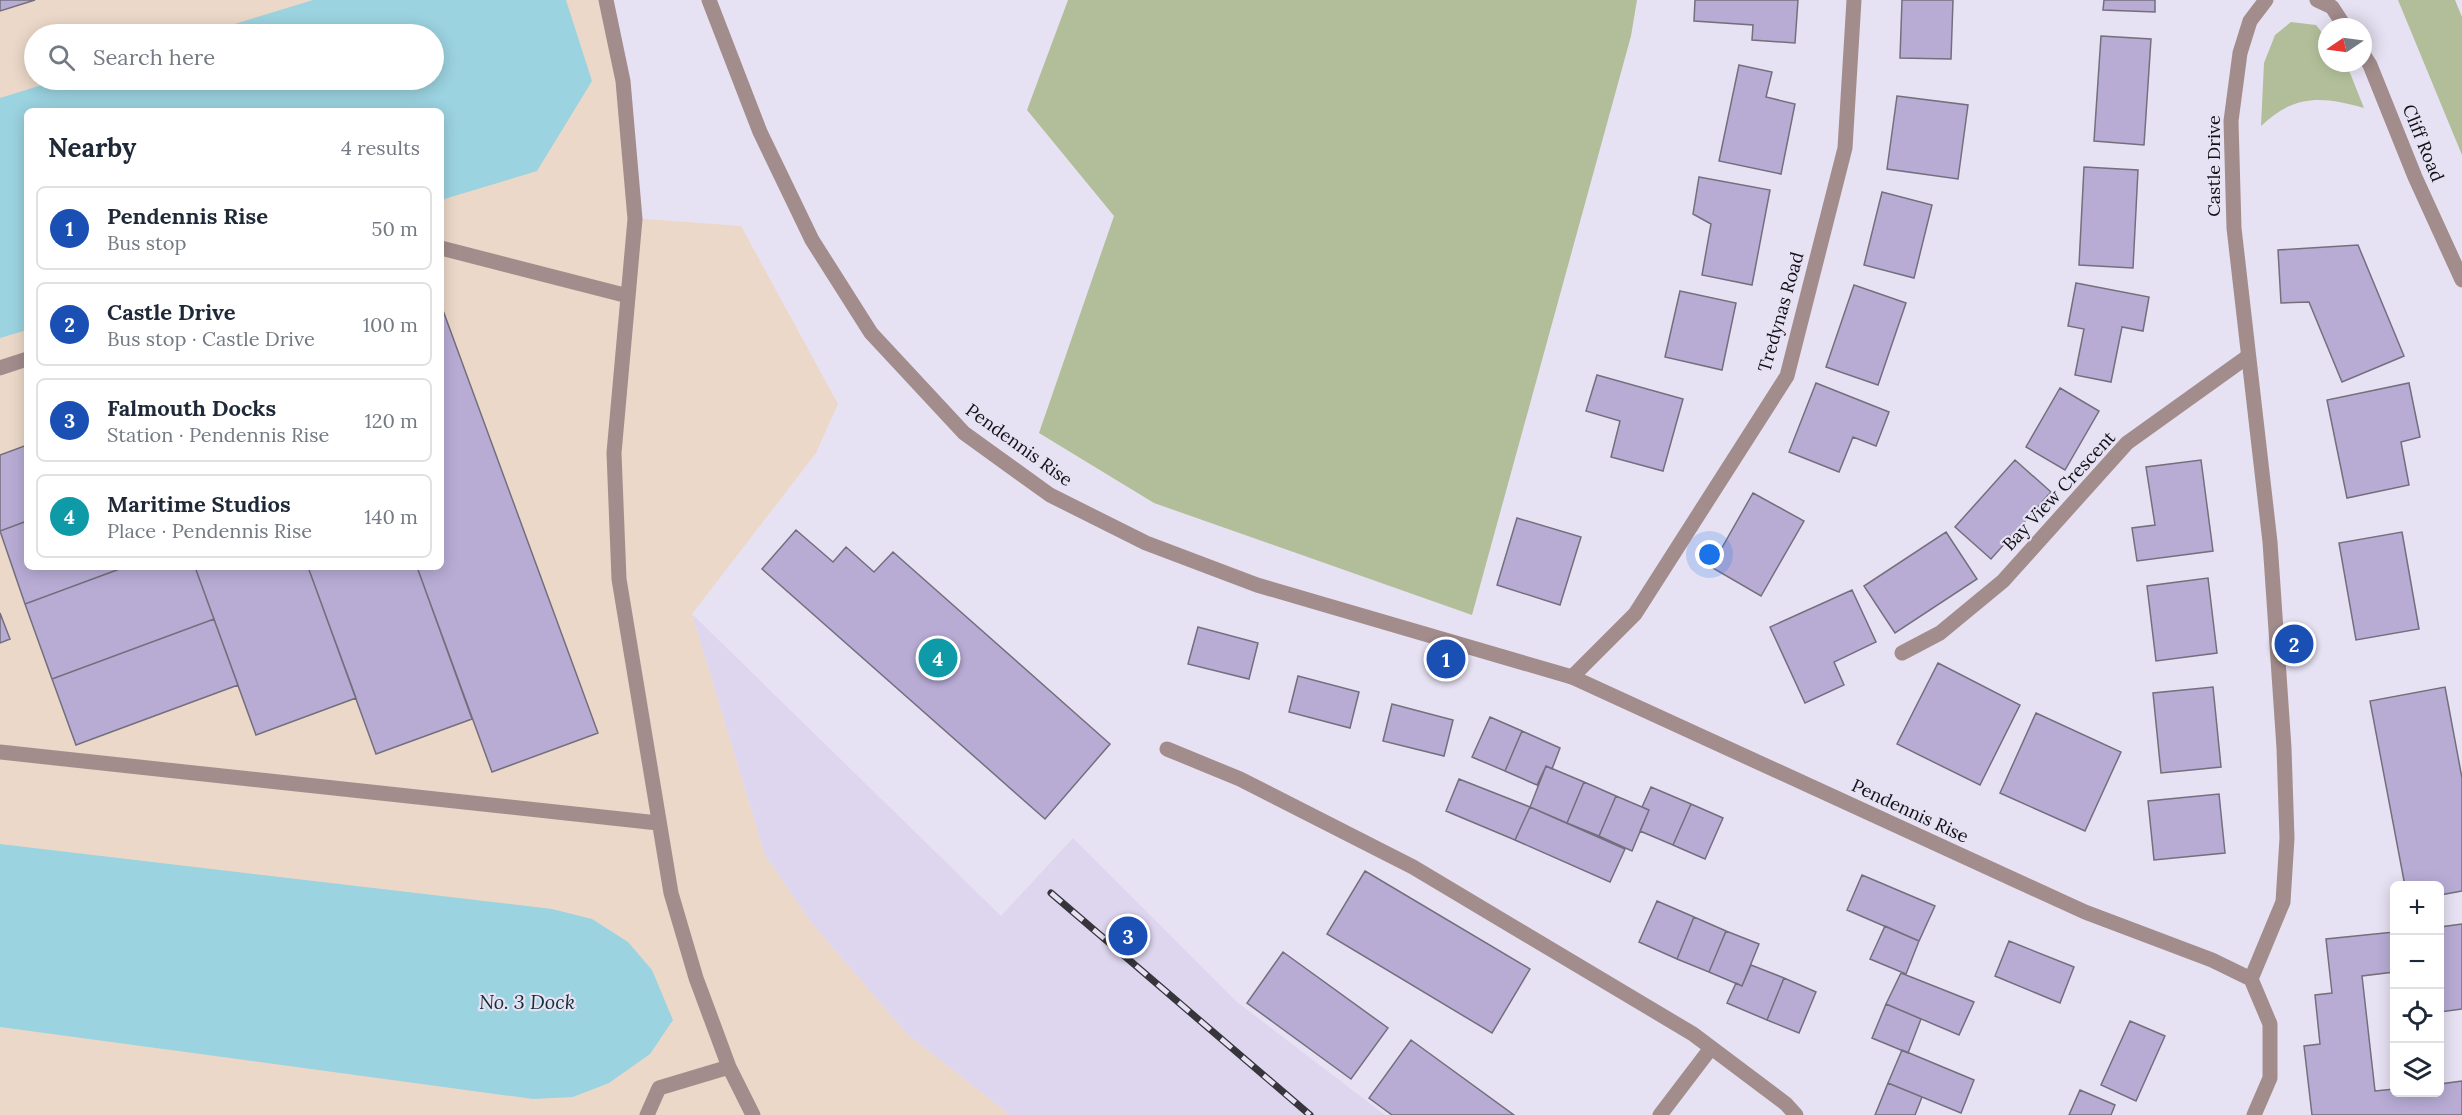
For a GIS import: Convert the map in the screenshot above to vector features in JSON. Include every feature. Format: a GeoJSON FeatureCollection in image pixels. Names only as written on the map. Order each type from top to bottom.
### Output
{"type":"FeatureCollection","features":[{"type":"Feature","properties":{"kind":"street"},"geometry":{"type":"LineString","coordinates":[[606,0],[623,81],[635,219],[614,453],[619,579],[671,893],[696,978],[729,1067],[753,1115]]}},
{"type":"Feature","properties":{"kind":"street","name":"Pendennis Rise"},"geometry":{"type":"LineString","coordinates":[[709,0],[760,132],[812,240],[871,333],[964,433],[1050,495],[1146,543],[1257,585],[1572,677],[2075,908],[2212,960],[2251,979]]}},
{"type":"Feature","properties":{"kind":"street","name":"Tredynas Road"},"geometry":{"type":"LineString","coordinates":[[1572,677],[1635,614],[1786,376],[1845,148],[1854,0]]}},
{"type":"Feature","properties":{"kind":"street","name":"Castle Drive"},"geometry":{"type":"LineString","coordinates":[[2251,979],[2283,902],[2287,838],[2284,748],[2270,542],[2234,228],[2231,121],[2240,53],[2250,21],[2266,0]]}},
{"type":"Feature","properties":{"kind":"street"},"geometry":{"type":"LineString","coordinates":[[2318,0],[2332,7],[2339,18]]}},
{"type":"Feature","properties":{"kind":"street","name":"Cliff Road"},"geometry":{"type":"LineString","coordinates":[[2372,70],[2415,177],[2462,280]]}},
{"type":"Feature","properties":{"kind":"street"},"geometry":{"type":"LineString","coordinates":[[444,249],[628,296]]}},
{"type":"Feature","properties":{"kind":"street","name":"Bay View Crescent"},"geometry":{"type":"LineString","coordinates":[[1902,653],[1940,633],[2003,581],[2127,443],[2200,393],[2247,357]]}},
{"type":"Feature","properties":{"kind":"street"},"geometry":{"type":"LineString","coordinates":[[0,368],[24,360]]}},
{"type":"Feature","properties":{"kind":"street"},"geometry":{"type":"LineString","coordinates":[[1167,749],[1240,779],[1413,867],[1693,1034],[1786,1104],[1796,1115]]}},
{"type":"Feature","properties":{"kind":"street"},"geometry":{"type":"LineString","coordinates":[[0,752],[658,823]]}},
{"type":"Feature","properties":{"kind":"street"},"geometry":{"type":"LineString","coordinates":[[2251,979],[2270,1024],[2271,1078],[2254,1115]]}},
{"type":"Feature","properties":{"kind":"street"},"geometry":{"type":"LineString","coordinates":[[1660,1115],[1710,1048]]}},
{"type":"Feature","properties":{"kind":"street"},"geometry":{"type":"LineString","coordinates":[[646,1115],[659,1088],[729,1067]]}},
{"type":"Feature","properties":{"kind":"shaded area"},"geometry":{"type":"Polygon","coordinates":[[[0,0],[604,0],[621,82],[632,218],[741,226],[838,404],[816,453],[692,614],[765,855],[810,921],[907,1034],[1010,1115],[0,1115],[0,0]]]}},
{"type":"Feature","properties":{"kind":"shaded area"},"geometry":{"type":"Polygon","coordinates":[[[692,614],[1001,916],[1073,838],[1237,1002],[1385,1115],[1010,1115],[907,1034],[810,921],[765,855],[692,614]]]}},
{"type":"Feature","properties":{"kind":"green space"},"geometry":{"type":"Polygon","coordinates":[[[1068,0],[1637,0],[1631,36],[1472,615],[1154,503],[1039,433],[1114,216],[1027,110],[1068,0]]]}},
{"type":"Feature","properties":{"kind":"green space"},"geometry":{"type":"Polygon","coordinates":[[[2398,0],[2455,0],[2462,17],[2462,155],[2398,0]]]}},
{"type":"Feature","properties":{"kind":"green space"},"geometry":{"type":"Polygon","coordinates":[[[2291,22],[2316,25],[2318,28],[2318,72],[2350,72],[2364,108],[2335,101],[2310,100],[2285,108],[2261,126],[2264,63],[2275,35],[2291,22]]]}},
{"type":"Feature","properties":{"kind":"water"},"geometry":{"type":"Polygon","coordinates":[[[313,0],[566,0],[592,81],[537,171],[444,199],[444,108],[24,108],[24,331],[0,338],[0,98],[26,90],[444,90],[444,24],[235,24],[313,0]]]}},
{"type":"Feature","properties":{"kind":"water","name":"No. 3 Dock"},"geometry":{"type":"Polygon","coordinates":[[[0,844],[552,909],[592,919],[628,942],[652,970],[673,1020],[650,1054],[609,1083],[573,1097],[533,1099],[0,1027],[0,844]]]}},
{"type":"Feature","properties":{"kind":"building"},"geometry":{"type":"Polygon","coordinates":[[[0,0],[35,0],[0,11],[0,0]]]}},
{"type":"Feature","properties":{"kind":"building"},"geometry":{"type":"Polygon","coordinates":[[[1695,0],[1798,0],[1795,43],[1752,40],[1753,25],[1694,21],[1695,0]]]}},
{"type":"Feature","properties":{"kind":"building"},"geometry":{"type":"Polygon","coordinates":[[[1902,0],[1953,0],[1951,59],[1900,58],[1902,0]]]}},
{"type":"Feature","properties":{"kind":"building"},"geometry":{"type":"Polygon","coordinates":[[[2104,0],[2155,0],[2155,12],[2103,10],[2104,0]]]}},
{"type":"Feature","properties":{"kind":"building"},"geometry":{"type":"Polygon","coordinates":[[[2101,36],[2151,39],[2144,145],[2094,141],[2101,36]]]}},
{"type":"Feature","properties":{"kind":"building"},"geometry":{"type":"Polygon","coordinates":[[[1739,65],[1772,72],[1766,97],[1795,104],[1781,174],[1719,161],[1739,65]]]}},
{"type":"Feature","properties":{"kind":"building"},"geometry":{"type":"Polygon","coordinates":[[[1897,96],[1968,105],[1958,179],[1887,169],[1897,96]]]}},
{"type":"Feature","properties":{"kind":"building"},"geometry":{"type":"Polygon","coordinates":[[[2084,167],[2138,170],[2133,268],[2079,265],[2084,167]]]}},
{"type":"Feature","properties":{"kind":"building"},"geometry":{"type":"Polygon","coordinates":[[[1699,177],[1770,190],[1752,285],[1702,275],[1711,224],[1693,214],[1699,177]]]}},
{"type":"Feature","properties":{"kind":"building"},"geometry":{"type":"Polygon","coordinates":[[[1882,192],[1932,205],[1914,278],[1864,265],[1882,192]]]}},
{"type":"Feature","properties":{"kind":"building"},"geometry":{"type":"Polygon","coordinates":[[[2358,245],[2404,356],[2342,382],[2309,302],[2281,303],[2278,250],[2358,245]]]}},
{"type":"Feature","properties":{"kind":"building"},"geometry":{"type":"Polygon","coordinates":[[[2076,283],[2149,297],[2143,331],[2122,327],[2111,382],[2075,375],[2084,329],[2068,326],[2076,283]]]}},
{"type":"Feature","properties":{"kind":"building"},"geometry":{"type":"Polygon","coordinates":[[[1854,285],[1906,303],[1878,385],[1826,367],[1854,285]]]}},
{"type":"Feature","properties":{"kind":"building"},"geometry":{"type":"Polygon","coordinates":[[[1680,291],[1736,303],[1722,370],[1665,357],[1680,291]]]}},
{"type":"Feature","properties":{"kind":"building"},"geometry":{"type":"Polygon","coordinates":[[[444,313],[598,733],[492,772],[418,570],[444,570],[444,313]]]}},
{"type":"Feature","properties":{"kind":"building"},"geometry":{"type":"Polygon","coordinates":[[[1597,375],[1683,399],[1663,471],[1611,457],[1620,421],[1586,411],[1597,375]]]}},
{"type":"Feature","properties":{"kind":"building"},"geometry":{"type":"Polygon","coordinates":[[[1816,383],[1889,412],[1876,446],[1853,437],[1839,472],[1789,452],[1816,383]]]}},
{"type":"Feature","properties":{"kind":"building"},"geometry":{"type":"Polygon","coordinates":[[[2409,383],[2420,437],[2401,442],[2409,485],[2347,498],[2327,400],[2409,383]]]}},
{"type":"Feature","properties":{"kind":"building"},"geometry":{"type":"Polygon","coordinates":[[[2060,388],[2099,411],[2065,470],[2026,447],[2060,388]]]}},
{"type":"Feature","properties":{"kind":"building"},"geometry":{"type":"Polygon","coordinates":[[[24,446],[24,522],[0,531],[0,455],[24,446]]]}},
{"type":"Feature","properties":{"kind":"building"},"geometry":{"type":"Polygon","coordinates":[[[2015,460],[2051,492],[1991,559],[1955,527],[2015,460]]]}},
{"type":"Feature","properties":{"kind":"building"},"geometry":{"type":"Polygon","coordinates":[[[2201,460],[2213,551],[2137,561],[2132,528],[2155,525],[2146,467],[2201,460]]]}},
{"type":"Feature","properties":{"kind":"building"},"geometry":{"type":"Polygon","coordinates":[[[1753,493],[1804,521],[1761,596],[1711,567],[1753,493]]]}},
{"type":"Feature","properties":{"kind":"building"},"geometry":{"type":"Polygon","coordinates":[[[1517,518],[1581,537],[1560,605],[1497,585],[1517,518]]]}},
{"type":"Feature","properties":{"kind":"building"},"geometry":{"type":"Polygon","coordinates":[[[24,522],[24,570],[117,570],[25,604],[0,531],[24,522]]]}},
{"type":"Feature","properties":{"kind":"building"},"geometry":{"type":"Polygon","coordinates":[[[796,530],[833,562],[846,547],[874,572],[893,552],[1110,744],[1045,819],[762,569],[796,530]]]}},
{"type":"Feature","properties":{"kind":"building"},"geometry":{"type":"Polygon","coordinates":[[[1946,532],[1977,579],[1895,633],[1864,586],[1946,532]]]}},
{"type":"Feature","properties":{"kind":"building"},"geometry":{"type":"Polygon","coordinates":[[[2402,532],[2419,629],[2356,640],[2339,543],[2402,532]]]}},
{"type":"Feature","properties":{"kind":"building"},"geometry":{"type":"Polygon","coordinates":[[[117,570],[196,570],[214,619],[52,679],[25,604],[117,570]]]}},
{"type":"Feature","properties":{"kind":"building"},"geometry":{"type":"Polygon","coordinates":[[[196,570],[309,570],[356,698],[256,735],[196,570]]]}},
{"type":"Feature","properties":{"kind":"building"},"geometry":{"type":"Polygon","coordinates":[[[309,570],[418,570],[472,719],[376,754],[309,570]]]}},
{"type":"Feature","properties":{"kind":"building"},"geometry":{"type":"Polygon","coordinates":[[[2208,578],[2217,653],[2156,661],[2147,586],[2208,578]]]}},
{"type":"Feature","properties":{"kind":"building"},"geometry":{"type":"Polygon","coordinates":[[[1852,590],[1876,642],[1834,662],[1844,685],[1805,703],[1770,627],[1852,590]]]}},
{"type":"Feature","properties":{"kind":"building"},"geometry":{"type":"Polygon","coordinates":[[[0,613],[10,639],[0,643],[0,613]]]}},
{"type":"Feature","properties":{"kind":"building"},"geometry":{"type":"Polygon","coordinates":[[[214,619],[238,685],[76,745],[52,679],[214,619]]]}},
{"type":"Feature","properties":{"kind":"building"},"geometry":{"type":"Polygon","coordinates":[[[1198,627],[1258,643],[1249,679],[1188,664],[1198,627]]]}},
{"type":"Feature","properties":{"kind":"building"},"geometry":{"type":"Polygon","coordinates":[[[1938,663],[2020,705],[1980,785],[1897,744],[1938,663]]]}},
{"type":"Feature","properties":{"kind":"building"},"geometry":{"type":"Polygon","coordinates":[[[1298,676],[1359,692],[1350,728],[1289,712],[1298,676]]]}},
{"type":"Feature","properties":{"kind":"building"},"geometry":{"type":"Polygon","coordinates":[[[2213,687],[2221,767],[2161,773],[2153,693],[2213,687]]]}},
{"type":"Feature","properties":{"kind":"building"},"geometry":{"type":"Polygon","coordinates":[[[2445,687],[2462,778],[2462,891],[2444,894],[2444,881],[2404,881],[2370,701],[2445,687]]]}},
{"type":"Feature","properties":{"kind":"building"},"geometry":{"type":"Polygon","coordinates":[[[1392,704],[1453,720],[1444,756],[1383,741],[1392,704]]]}},
{"type":"Feature","properties":{"kind":"building"},"geometry":{"type":"Polygon","coordinates":[[[2036,713],[2121,752],[2085,831],[2000,793],[2036,713]]]}},
{"type":"Feature","properties":{"kind":"building"},"geometry":{"type":"Polygon","coordinates":[[[1490,717],[1522,731],[1505,771],[1472,757],[1490,717]]]}},
{"type":"Feature","properties":{"kind":"building"},"geometry":{"type":"Polygon","coordinates":[[[1522,731],[1560,748],[1552,769],[1546,766],[1537,785],[1505,771],[1522,731]]]}},
{"type":"Feature","properties":{"kind":"building"},"geometry":{"type":"Polygon","coordinates":[[[1546,766],[1584,782],[1567,823],[1530,807],[1546,766]]]}},
{"type":"Feature","properties":{"kind":"building"},"geometry":{"type":"Polygon","coordinates":[[[1459,779],[1530,807],[1515,840],[1446,811],[1459,779]]]}},
{"type":"Feature","properties":{"kind":"building"},"geometry":{"type":"Polygon","coordinates":[[[1584,782],[1616,796],[1599,836],[1567,823],[1584,782]]]}},
{"type":"Feature","properties":{"kind":"building"},"geometry":{"type":"Polygon","coordinates":[[[1651,787],[1691,804],[1673,845],[1640,831],[1649,810],[1642,807],[1651,787]]]}},
{"type":"Feature","properties":{"kind":"building"},"geometry":{"type":"Polygon","coordinates":[[[2219,794],[2225,853],[2154,860],[2148,801],[2219,794]]]}},
{"type":"Feature","properties":{"kind":"building"},"geometry":{"type":"Polygon","coordinates":[[[1616,796],[1649,810],[1632,851],[1599,836],[1616,796]]]}},
{"type":"Feature","properties":{"kind":"building"},"geometry":{"type":"Polygon","coordinates":[[[1691,804],[1723,818],[1705,859],[1673,845],[1691,804]]]}},
{"type":"Feature","properties":{"kind":"building"},"geometry":{"type":"Polygon","coordinates":[[[1530,807],[1625,849],[1610,882],[1515,840],[1530,807]]]}},
{"type":"Feature","properties":{"kind":"building"},"geometry":{"type":"Polygon","coordinates":[[[1365,871],[1530,969],[1492,1033],[1327,934],[1365,871]]]}},
{"type":"Feature","properties":{"kind":"building"},"geometry":{"type":"Polygon","coordinates":[[[1862,875],[1935,906],[1919,941],[1847,910],[1862,875]]]}},
{"type":"Feature","properties":{"kind":"building"},"geometry":{"type":"Polygon","coordinates":[[[1657,901],[1694,917],[1677,959],[1639,942],[1657,901]]]}},
{"type":"Feature","properties":{"kind":"building"},"geometry":{"type":"Polygon","coordinates":[[[1694,917],[1726,931],[1709,972],[1677,959],[1694,917]]]}},
{"type":"Feature","properties":{"kind":"building"},"geometry":{"type":"Polygon","coordinates":[[[2462,924],[2462,1009],[2444,1011],[2444,935],[2444,926],[2462,924]]]}},
{"type":"Feature","properties":{"kind":"building"},"geometry":{"type":"Polygon","coordinates":[[[1885,926],[1919,941],[1906,974],[1870,959],[1885,926]]]}},
{"type":"Feature","properties":{"kind":"building"},"geometry":{"type":"Polygon","coordinates":[[[1726,931],[1759,944],[1742,986],[1709,972],[1726,931]]]}},
{"type":"Feature","properties":{"kind":"building"},"geometry":{"type":"Polygon","coordinates":[[[2390,932],[2390,972],[2362,976],[2375,1091],[2390,1089],[2390,1097],[2444,1097],[2444,1083],[2462,1081],[2462,1115],[2312,1115],[2304,1046],[2320,1044],[2315,995],[2332,993],[2326,939],[2390,932]]]}},
{"type":"Feature","properties":{"kind":"building"},"geometry":{"type":"Polygon","coordinates":[[[2009,941],[2074,967],[2060,1003],[1995,976],[2009,941]]]}},
{"type":"Feature","properties":{"kind":"building"},"geometry":{"type":"Polygon","coordinates":[[[1283,952],[1388,1028],[1351,1079],[1247,1003],[1283,952]]]}},
{"type":"Feature","properties":{"kind":"building"},"geometry":{"type":"Polygon","coordinates":[[[1751,965],[1784,978],[1767,1020],[1727,1003],[1736,983],[1742,986],[1751,965]]]}},
{"type":"Feature","properties":{"kind":"building"},"geometry":{"type":"Polygon","coordinates":[[[1901,973],[1974,1002],[1959,1035],[1886,1004],[1901,973]]]}},
{"type":"Feature","properties":{"kind":"building"},"geometry":{"type":"Polygon","coordinates":[[[1784,978],[1816,992],[1799,1033],[1767,1020],[1784,978]]]}},
{"type":"Feature","properties":{"kind":"building"},"geometry":{"type":"Polygon","coordinates":[[[1886,1004],[1921,1019],[1908,1053],[1872,1038],[1886,1004]]]}},
{"type":"Feature","properties":{"kind":"building"},"geometry":{"type":"Polygon","coordinates":[[[2130,1021],[2165,1036],[2136,1101],[2101,1085],[2130,1021]]]}},
{"type":"Feature","properties":{"kind":"building"},"geometry":{"type":"Polygon","coordinates":[[[1411,1040],[1514,1115],[1392,1115],[1369,1098],[1411,1040]]]}},
{"type":"Feature","properties":{"kind":"building"},"geometry":{"type":"Polygon","coordinates":[[[1902,1050],[1974,1080],[1961,1113],[1888,1083],[1902,1050]]]}},
{"type":"Feature","properties":{"kind":"building"},"geometry":{"type":"Polygon","coordinates":[[[1888,1083],[1922,1097],[1915,1115],[1875,1115],[1888,1083]]]}},
{"type":"Feature","properties":{"kind":"building"},"geometry":{"type":"Polygon","coordinates":[[[2080,1090],[2115,1105],[2111,1115],[2069,1115],[2080,1090]]]}},
{"type":"Feature","properties":{"kind":"railway"},"geometry":{"type":"LineString","coordinates":[[1051,893],[1310,1115]]}},
{"type":"Feature","properties":{"kind":"place","name":"Castle Drive"},"geometry":{"type":"Point","coordinates":[2294,644]}},
{"type":"Feature","properties":{"kind":"place","name":"Maritime Studios"},"geometry":{"type":"Point","coordinates":[938,658]}},
{"type":"Feature","properties":{"kind":"place","name":"Pendennis Rise"},"geometry":{"type":"Point","coordinates":[1446,659]}},
{"type":"Feature","properties":{"kind":"place","name":"Falmouth Docks"},"geometry":{"type":"Point","coordinates":[1128,936]}}]}
